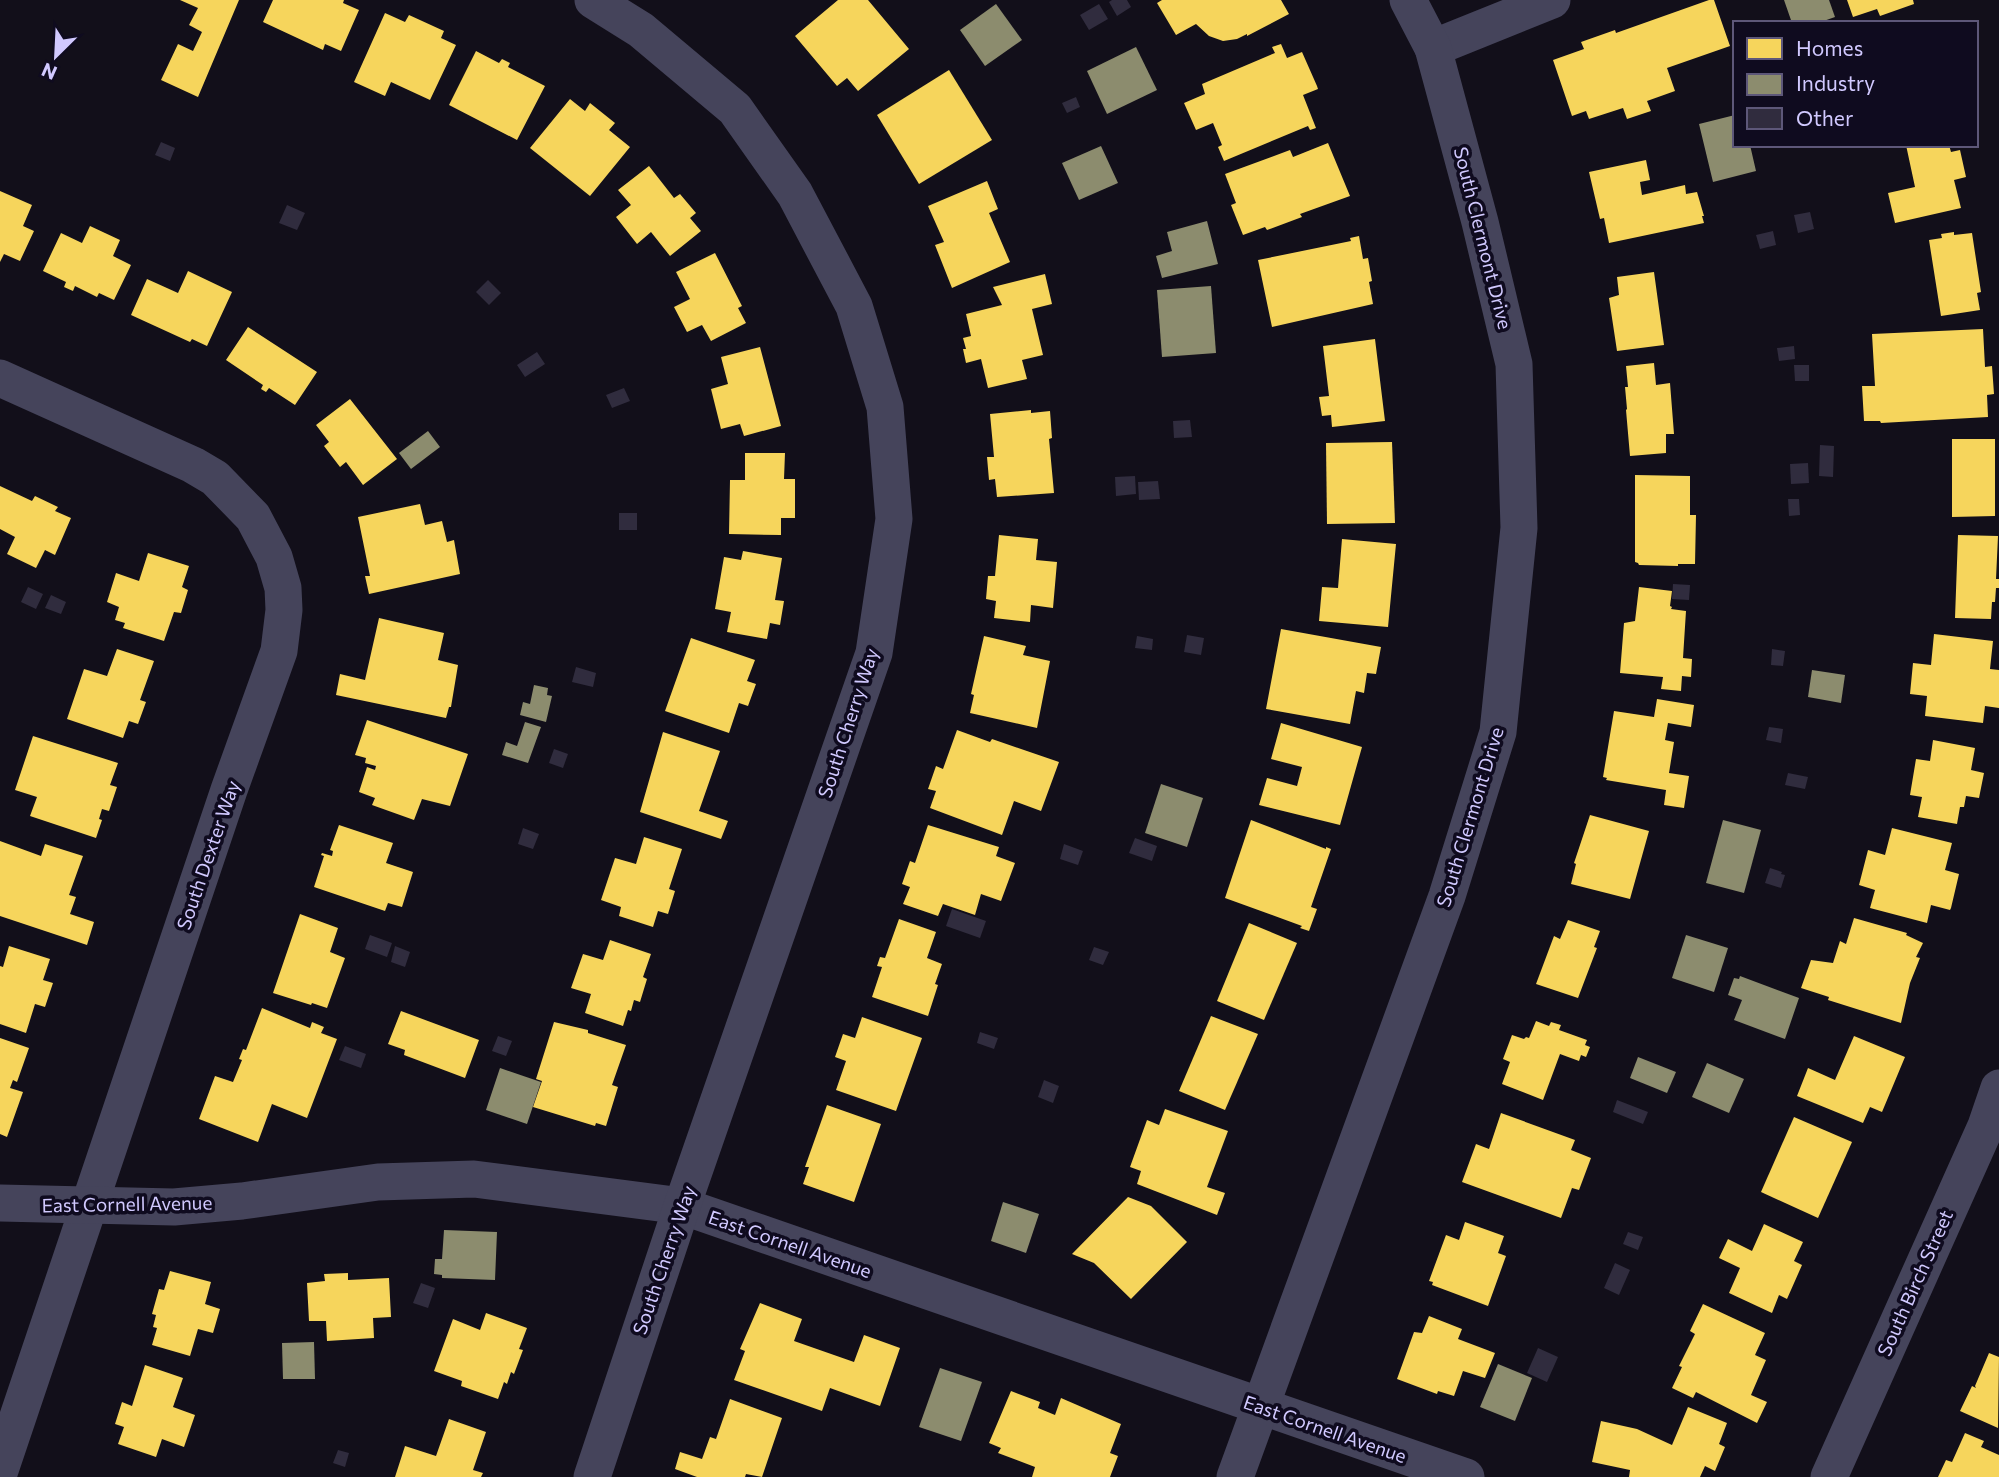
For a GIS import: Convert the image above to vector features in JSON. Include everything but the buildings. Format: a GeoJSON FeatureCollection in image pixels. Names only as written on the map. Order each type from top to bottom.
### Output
{"type":"FeatureCollection","features":[{"type":"Feature","properties":{"kind":"street","name":"South Cherry Way"},"geometry":{"type":"LineString","coordinates":[[592,1477],[682,1206],[874,653],[894,519],[885,407],[854,306],[796,194],[735,109],[641,30],[593,0]]}},
{"type":"Feature","properties":{"kind":"street","name":"South Clermont Drive"},"geometry":{"type":"LineString","coordinates":[[1235,1477],[1447,896],[1498,732],[1519,528],[1514,364],[1480,222],[1433,48],[1408,0]]}},
{"type":"Feature","properties":{"kind":"street"},"geometry":{"type":"LineString","coordinates":[[1433,48],[1552,0]]}},
{"type":"Feature","properties":{"kind":"street","name":"South Dexter Way"},"geometry":{"type":"LineString","coordinates":[[0,378],[143,441],[215,478],[253,517],[274,557],[283,588],[284,610],[275,662],[229,790],[0,1470]]}},
{"type":"Feature","properties":{"kind":"street","name":"South Birch Street"},"geometry":{"type":"LineString","coordinates":[[1829,1477],[1986,1126],[1999,1088]]}},
{"type":"Feature","properties":{"kind":"street","name":"East Cornell Avenue"},"geometry":{"type":"LineString","coordinates":[[0,1203],[174,1207],[242,1201],[378,1182],[474,1179],[682,1206],[1466,1477]]}}]}
